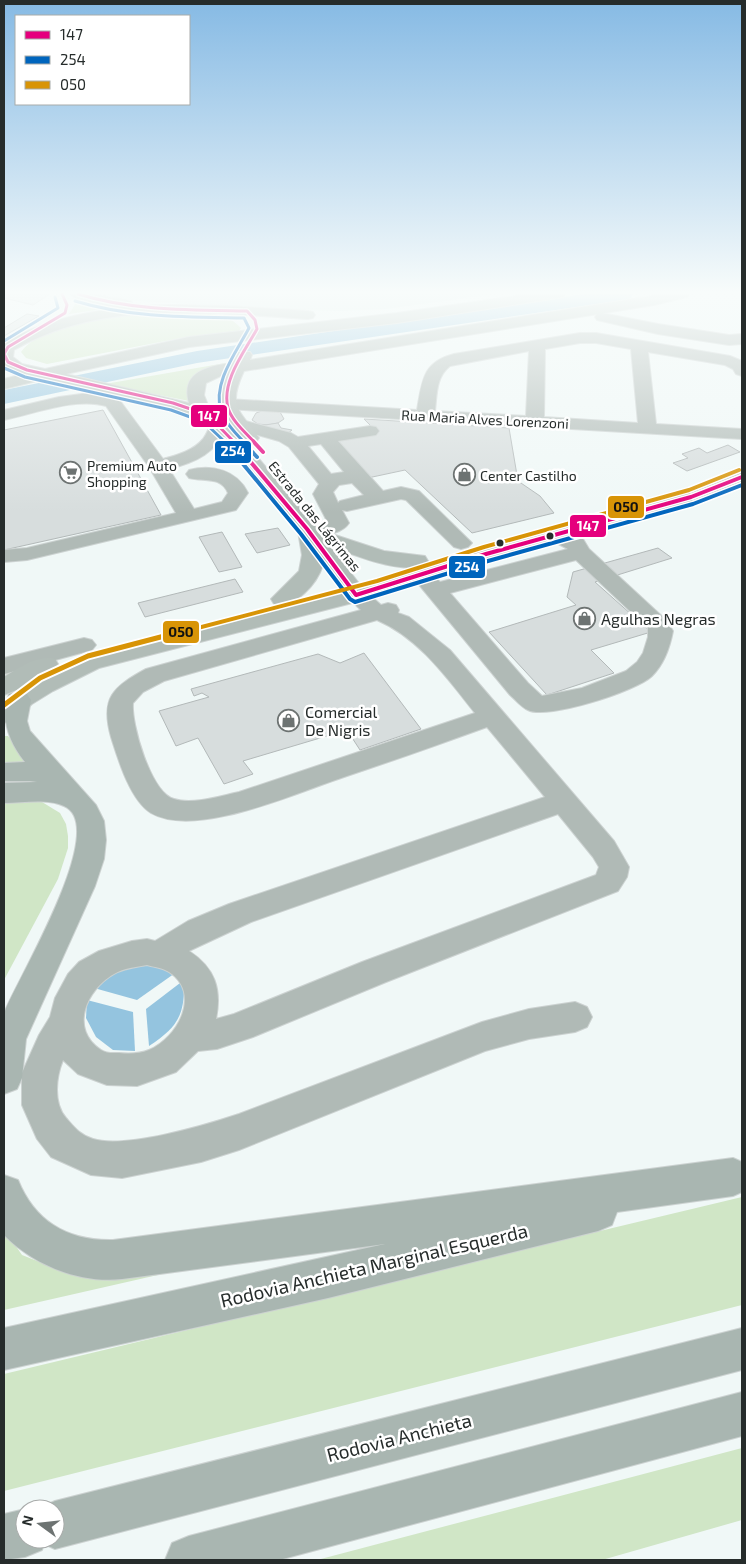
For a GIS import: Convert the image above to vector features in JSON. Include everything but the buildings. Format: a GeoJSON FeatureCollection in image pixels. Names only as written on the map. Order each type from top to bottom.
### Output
{"type":"FeatureCollection","features":[{"type":"Feature","properties":{"kind":"highway"},"geometry":{"type":"LineString","coordinates":[[4,1078],[6,1044],[72,904],[90,859],[92,841],[91,825],[86,812],[26,745],[17,731],[7,697]]}},
{"type":"Feature","properties":{"kind":"highway"},"geometry":{"type":"LineString","coordinates":[[4,772],[30,771],[64,787]]}},
{"type":"Feature","properties":{"kind":"highway"},"geometry":{"type":"LineString","coordinates":[[4,793],[44,792],[64,787]]}},
{"type":"Feature","properties":{"kind":"highway"},"geometry":{"type":"LineString","coordinates":[[4,1194],[13,1217],[23,1228],[42,1242],[85,1258],[105,1260],[142,1258],[738,1176]]}},
{"type":"Feature","properties":{"kind":"highway","name":"Rodovia Anchieta Marginal Esquerda"},"geometry":{"type":"LineString","coordinates":[[4,1348],[328,1278],[738,1176]]}},
{"type":"Feature","properties":{"kind":"highway","name":"Rodovia Anchieta"},"geometry":{"type":"LineString","coordinates":[[65,1522],[742,1349]]}},
{"type":"Feature","properties":{"kind":"highway"},"geometry":{"type":"LineString","coordinates":[[189,1560],[742,1414]]}},
{"type":"Feature","properties":{"kind":"main road","name":"Estrada das Lágrimas"},"geometry":{"type":"LineString","coordinates":[[15,367],[202,412],[229,424],[294,487],[321,533]]}},
{"type":"Feature","properties":{"kind":"main road"},"geometry":{"type":"LineString","coordinates":[[4,384],[52,376],[85,367]]}},
{"type":"Feature","properties":{"kind":"main road"},"geometry":{"type":"LineString","coordinates":[[202,412],[194,394],[194,385],[208,373],[229,367]]}},
{"type":"Feature","properties":{"kind":"main road"},"geometry":{"type":"LineString","coordinates":[[228,404],[227,388],[238,367]]}},
{"type":"Feature","properties":{"kind":"main road","name":"Estrada das Lágrimas"},"geometry":{"type":"LineString","coordinates":[[228,404],[229,424],[256,469],[345,558],[375,598]]}},
{"type":"Feature","properties":{"kind":"main road"},"geometry":{"type":"LineString","coordinates":[[87,654],[375,598],[425,575],[586,515],[678,486],[742,462]]}},
{"type":"Feature","properties":{"kind":"main road"},"geometry":{"type":"LineString","coordinates":[[581,541],[742,477]]}},
{"type":"Feature","properties":{"kind":"main road"},"geometry":{"type":"LineString","coordinates":[[282,599],[309,574],[312,566],[313,551],[321,533],[425,575],[486,554],[556,535]]}},
{"type":"Feature","properties":{"kind":"main road"},"geometry":{"type":"LineString","coordinates":[[7,697],[47,682],[87,654],[282,599],[375,598]]}},
{"type":"Feature","properties":{"kind":"street"},"geometry":{"type":"LineString","coordinates":[[425,416],[432,374],[437,367]]}},
{"type":"Feature","properties":{"kind":"street"},"geometry":{"type":"LineString","coordinates":[[535,422],[536,367]]}},
{"type":"Feature","properties":{"kind":"street"},"geometry":{"type":"LineString","coordinates":[[641,367],[648,428]]}},
{"type":"Feature","properties":{"kind":"street"},"geometry":{"type":"LineString","coordinates":[[4,415],[89,398],[105,399],[115,405],[159,468],[188,516]]}},
{"type":"Feature","properties":{"kind":"street","name":"Rua Maria Alves Lorenzoni"},"geometry":{"type":"LineString","coordinates":[[228,404],[742,434]]}},
{"type":"Feature","properties":{"kind":"street"},"geometry":{"type":"LineString","coordinates":[[4,426],[115,405]]}},
{"type":"Feature","properties":{"kind":"street"},"geometry":{"type":"LineString","coordinates":[[159,468],[199,453],[229,424],[286,437],[295,443],[326,481],[357,476]]}},
{"type":"Feature","properties":{"kind":"street"},"geometry":{"type":"LineString","coordinates":[[295,443],[370,431]]}},
{"type":"Feature","properties":{"kind":"street"},"geometry":{"type":"LineString","coordinates":[[325,438],[379,499]]}},
{"type":"Feature","properties":{"kind":"street"},"geometry":{"type":"LineString","coordinates":[[159,468],[206,465],[256,469]]}},
{"type":"Feature","properties":{"kind":"street"},"geometry":{"type":"LineString","coordinates":[[4,556],[27,554],[219,509],[228,506],[237,497],[235,486],[227,479],[220,476],[196,474]]}},
{"type":"Feature","properties":{"kind":"street"},"geometry":{"type":"LineString","coordinates":[[321,533],[339,523],[323,494],[329,485]]}},
{"type":"Feature","properties":{"kind":"street"},"geometry":{"type":"LineString","coordinates":[[347,505],[401,493],[412,495],[461,543]]}},
{"type":"Feature","properties":{"kind":"street"},"geometry":{"type":"LineString","coordinates":[[556,535],[581,541],[652,618],[661,631],[653,658],[640,674],[626,682],[566,700],[541,705],[529,700],[453,613],[425,575],[581,541]]}},
{"type":"Feature","properties":{"kind":"street"},"geometry":{"type":"LineString","coordinates":[[192,1036],[204,1037],[234,1029],[374,972],[607,883],[612,877],[614,867],[604,849],[565,801],[441,656],[375,598],[155,675],[139,683],[127,693],[120,704],[119,712],[122,727],[138,774],[149,795],[162,806],[180,810],[220,806],[289,786],[492,716]]}},
{"type":"Feature","properties":{"kind":"street"},"geometry":{"type":"LineString","coordinates":[[4,666],[87,654]]}},
{"type":"Feature","properties":{"kind":"street"},"geometry":{"type":"LineString","coordinates":[[162,954],[176,942],[190,934],[240,913],[565,801]]}},
{"type":"Feature","properties":{"kind":"street"},"geometry":{"type":"LineString","coordinates":[[147,952],[162,954],[174,958],[185,965],[200,984],[204,996],[203,1010],[192,1036],[169,1057],[154,1065],[138,1069],[114,1070],[93,1064],[81,1056],[72,1046],[67,1034],[68,1007],[73,994],[91,972],[118,957],[147,952]]}},
{"type":"Feature","properties":{"kind":"street"},"geometry":{"type":"LineString","coordinates":[[66,1021],[51,1046],[40,1073],[40,1105],[50,1127],[64,1144],[91,1157],[122,1160],[201,1144],[239,1132],[482,1037],[529,1024],[575,1017]]}},
{"type":"Feature","properties":{"kind":"green space"},"geometry":{"type":"Polygon","coordinates":[[[202,367],[222,367],[190,384],[187,391],[189,401],[105,384],[202,367]]]}},
{"type":"Feature","properties":{"kind":"green space"},"geometry":{"type":"Polygon","coordinates":[[[4,736],[8,736],[31,760],[23,764],[4,766],[4,736]]]}},
{"type":"Feature","properties":{"kind":"green space"},"geometry":{"type":"Polygon","coordinates":[[[26,799],[42,802],[60,813],[66,824],[68,848],[58,879],[4,980],[4,800],[26,799]]]}},
{"type":"Feature","properties":{"kind":"green space"},"geometry":{"type":"Polygon","coordinates":[[[742,1197],[742,1305],[4,1491],[4,1374],[742,1197]]]}},
{"type":"Feature","properties":{"kind":"green space"},"geometry":{"type":"Polygon","coordinates":[[[4,1229],[22,1255],[60,1270],[171,1272],[4,1310],[4,1229]]]}},
{"type":"Feature","properties":{"kind":"green space"},"geometry":{"type":"Polygon","coordinates":[[[742,1448],[742,1520],[602,1560],[317,1560],[742,1448]]]}},
{"type":"Feature","properties":{"kind":"water"},"geometry":{"type":"Polygon","coordinates":[[[151,961],[178,971],[137,1000],[94,988],[118,967],[151,961]]]}},
{"type":"Feature","properties":{"kind":"water"},"geometry":{"type":"Polygon","coordinates":[[[184,980],[183,1002],[178,1019],[167,1033],[149,1046],[146,1009],[184,980]]]}},
{"type":"Feature","properties":{"kind":"water"},"geometry":{"type":"Polygon","coordinates":[[[87,1000],[133,1012],[135,1051],[113,1050],[96,1037],[86,1018],[87,1000]]]}},
{"type":"Feature","properties":{"kind":"waterway"},"geometry":{"type":"LineString","coordinates":[[4,397],[149,367]]}},
{"type":"Feature","properties":{"kind":"transit line","name":"147"},"geometry":{"type":"LineString","coordinates":[[20,367],[173,403],[208,415],[228,434],[307,529],[356,595],[486,554],[691,497],[742,477]]}},
{"type":"Feature","properties":{"kind":"transit line","name":"254"},"geometry":{"type":"LineString","coordinates":[[228,367],[220,391],[221,411],[228,423],[257,457]]}},
{"type":"Feature","properties":{"kind":"transit line","name":"147"},"geometry":{"type":"LineString","coordinates":[[236,367],[228,388],[228,407],[243,430],[263,452]]}},
{"type":"Feature","properties":{"kind":"transit line","name":"254"},"geometry":{"type":"LineString","coordinates":[[4,368],[25,377],[171,410],[204,422],[223,439],[301,534],[350,599],[355,602],[488,561],[693,504],[742,485]]}},
{"type":"Feature","properties":{"kind":"transit line","name":"050"},"geometry":{"type":"LineString","coordinates":[[4,705],[40,678],[88,656],[377,581],[484,547],[689,490],[739,470]]}},
{"type":"Feature","properties":{"kind":"place","name":"Premium Auto Shopping"},"geometry":{"type":"Point","coordinates":[71,473]}},
{"type":"Feature","properties":{"kind":"place","name":"Center Castilho"},"geometry":{"type":"Point","coordinates":[464,475]}},
{"type":"Feature","properties":{"kind":"place","name":"Agulhas Negras"},"geometry":{"type":"Point","coordinates":[585,618]}},
{"type":"Feature","properties":{"kind":"place","name":"Comercial De Nigris"},"geometry":{"type":"Point","coordinates":[289,720]}}]}
